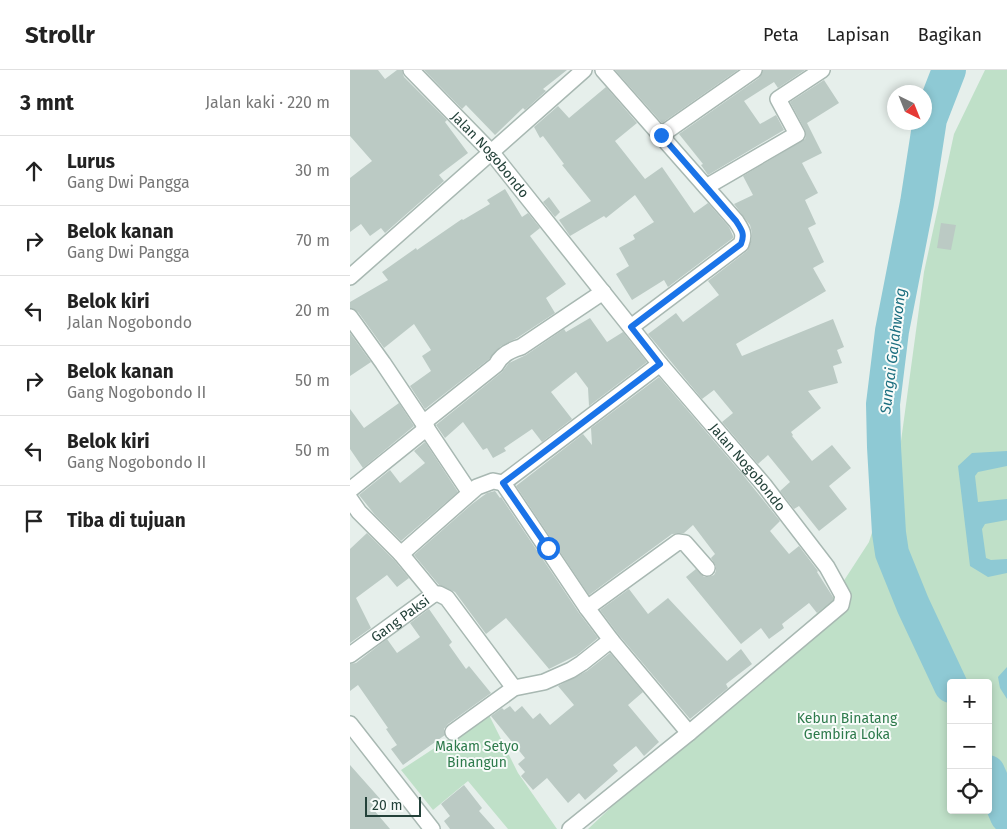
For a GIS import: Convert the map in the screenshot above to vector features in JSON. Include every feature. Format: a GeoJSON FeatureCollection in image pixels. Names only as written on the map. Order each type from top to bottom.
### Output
{"type":"FeatureCollection","features":[{"type":"Feature","properties":{"kind":"street","name":"Jalan Nogobondo"},"geometry":{"type":"LineString","coordinates":[[411,70],[492,153],[660,364],[764,485],[827,567],[844,596],[841,604],[689,733],[570,829]]}},
{"type":"Feature","properties":{"kind":"street"},"geometry":{"type":"LineString","coordinates":[[350,277],[584,70]]}},
{"type":"Feature","properties":{"kind":"street"},"geometry":{"type":"LineString","coordinates":[[603,70],[741,228],[744,238],[741,244],[631,327]]}},
{"type":"Feature","properties":{"kind":"street"},"geometry":{"type":"LineString","coordinates":[[661,135],[754,70]]}},
{"type":"Feature","properties":{"kind":"street"},"geometry":{"type":"LineString","coordinates":[[706,187],[797,134],[778,99],[822,70]]}},
{"type":"Feature","properties":{"kind":"street"},"geometry":{"type":"LineString","coordinates":[[350,490],[496,365],[499,358],[521,347],[603,292]]}},
{"type":"Feature","properties":{"kind":"street"},"geometry":{"type":"LineString","coordinates":[[350,317],[470,493]]}},
{"type":"Feature","properties":{"kind":"street"},"geometry":{"type":"LineString","coordinates":[[503,483],[660,364]]}},
{"type":"Feature","properties":{"kind":"street"},"geometry":{"type":"LineString","coordinates":[[401,554],[470,493],[484,483],[493,481],[503,483],[587,608],[611,640],[689,733]]}},
{"type":"Feature","properties":{"kind":"street","name":"Gang Paksi"},"geometry":{"type":"LineString","coordinates":[[350,500],[359,512],[401,554],[434,594],[350,655]]}},
{"type":"Feature","properties":{"kind":"street"},"geometry":{"type":"LineString","coordinates":[[587,608],[678,542],[686,543],[707,568]]}},
{"type":"Feature","properties":{"kind":"street"},"geometry":{"type":"LineString","coordinates":[[434,594],[447,598],[514,688]]}},
{"type":"Feature","properties":{"kind":"street"},"geometry":{"type":"LineString","coordinates":[[453,732],[514,688],[544,682],[571,670],[611,640]]}},
{"type":"Feature","properties":{"kind":"street"},"geometry":{"type":"LineString","coordinates":[[350,724],[432,829]]}},
{"type":"Feature","properties":{"kind":"green space","name":"Kebun Binatang Gembira Loka"},"geometry":{"type":"Polygon","coordinates":[[[985,70],[1007,70],[1007,829],[588,829],[832,599],[869,542],[901,441],[924,272],[954,134],[985,70]]]}},
{"type":"Feature","properties":{"kind":"green space","name":"Makam Setyo Binangun"},"geometry":{"type":"Polygon","coordinates":[[[488,713],[518,773],[557,829],[508,829],[468,781],[433,810],[401,770],[488,713]]]}},
{"type":"Feature","properties":{"kind":"water"},"geometry":{"type":"Polygon","coordinates":[[[1007,451],[1007,466],[978,472],[975,476],[978,502],[1007,499],[1007,520],[985,524],[982,529],[986,558],[991,560],[1007,559],[1007,573],[988,577],[970,566],[958,466],[972,453],[1007,451]]]}},
{"type":"Feature","properties":{"kind":"water"},"geometry":{"type":"Polygon","coordinates":[[[1007,667],[1007,699],[1000,688],[998,677],[1007,667]]]}},
{"type":"Feature","properties":{"kind":"building"},"geometry":{"type":"Polygon","coordinates":[[[350,70],[378,70],[385,79],[397,70],[402,70],[404,77],[447,120],[445,122],[468,153],[439,175],[444,181],[385,233],[381,228],[370,236],[361,224],[350,232],[350,178],[372,161],[350,136],[350,70]]]}},
{"type":"Feature","properties":{"kind":"building"},"geometry":{"type":"Polygon","coordinates":[[[424,70],[567,70],[543,89],[546,91],[525,110],[523,108],[495,135],[466,105],[462,109],[424,70]]]}},
{"type":"Feature","properties":{"kind":"building"},"geometry":{"type":"Polygon","coordinates":[[[615,70],[738,70],[662,123],[615,70]]]}},
{"type":"Feature","properties":{"kind":"building"},"geometry":{"type":"Polygon","coordinates":[[[763,70],[805,70],[778,88],[774,82],[744,101],[760,124],[776,115],[784,130],[708,175],[701,165],[703,164],[679,134],[759,78],[763,70]]]}},
{"type":"Feature","properties":{"kind":"building"},"geometry":{"type":"Polygon","coordinates":[[[824,80],[839,103],[807,123],[822,153],[802,163],[818,193],[805,200],[816,224],[808,228],[824,262],[813,268],[826,291],[736,344],[742,356],[833,319],[844,347],[837,350],[842,363],[833,366],[838,383],[808,391],[821,408],[791,432],[792,436],[812,461],[832,445],[851,468],[829,486],[847,509],[819,531],[799,506],[794,509],[780,491],[790,482],[768,455],[758,464],[722,422],[733,413],[714,390],[702,399],[648,334],[676,313],[683,322],[719,295],[708,281],[747,251],[751,242],[752,233],[750,225],[734,204],[753,195],[743,176],[805,139],[805,130],[790,102],[824,80]]]}},
{"type":"Feature","properties":{"kind":"building"},"geometry":{"type":"Polygon","coordinates":[[[606,87],[637,123],[615,141],[645,179],[662,167],[694,213],[708,203],[729,227],[733,236],[733,238],[668,287],[664,280],[632,300],[616,274],[629,266],[619,248],[635,239],[633,235],[654,222],[635,195],[606,218],[604,216],[570,236],[559,220],[591,201],[562,165],[564,164],[543,136],[540,138],[534,127],[558,106],[569,118],[606,87]]]}},
{"type":"Feature","properties":{"kind":"building"},"geometry":{"type":"Polygon","coordinates":[[[505,189],[522,217],[528,213],[540,228],[530,236],[566,284],[546,298],[555,313],[517,338],[501,346],[489,359],[425,409],[410,386],[431,371],[422,356],[431,350],[414,324],[384,348],[358,312],[350,308],[350,302],[388,280],[382,272],[462,219],[490,204],[487,200],[505,189]]]}},
{"type":"Feature","properties":{"kind":"building"},"geometry":{"type":"Polygon","coordinates":[[[549,197],[560,212],[555,217],[543,202],[549,197]]]}},
{"type":"Feature","properties":{"kind":"building"},"geometry":{"type":"Polygon","coordinates":[[[941,223],[956,225],[951,250],[937,248],[941,223]]]}},
{"type":"Feature","properties":{"kind":"building"},"geometry":{"type":"Polygon","coordinates":[[[590,318],[607,342],[623,332],[647,362],[589,406],[588,388],[576,372],[551,392],[572,419],[542,442],[532,429],[504,448],[506,451],[493,458],[487,448],[483,450],[463,422],[445,438],[436,425],[502,372],[509,363],[526,355],[564,329],[566,332],[590,318]]]}},
{"type":"Feature","properties":{"kind":"building"},"geometry":{"type":"Polygon","coordinates":[[[350,333],[371,362],[350,376],[350,333]]]}},
{"type":"Feature","properties":{"kind":"building"},"geometry":{"type":"Polygon","coordinates":[[[659,377],[780,521],[770,531],[789,554],[799,546],[818,571],[833,597],[833,600],[817,613],[809,603],[782,624],[784,628],[769,639],[761,628],[741,644],[686,577],[696,569],[704,577],[714,575],[716,571],[716,566],[711,558],[715,554],[693,525],[684,533],[672,534],[589,595],[516,486],[583,434],[592,445],[591,428],[659,377]]]}},
{"type":"Feature","properties":{"kind":"building"},"geometry":{"type":"Polygon","coordinates":[[[399,403],[414,426],[363,468],[350,449],[350,409],[364,428],[399,403]]]}},
{"type":"Feature","properties":{"kind":"building"},"geometry":{"type":"Polygon","coordinates":[[[425,442],[458,492],[401,541],[375,515],[359,495],[390,470],[400,483],[425,463],[414,451],[425,442]]]}},
{"type":"Feature","properties":{"kind":"building"},"geometry":{"type":"Polygon","coordinates":[[[495,491],[598,638],[577,655],[549,669],[506,618],[486,634],[455,592],[439,585],[414,555],[472,504],[487,493],[495,491]]]}},
{"type":"Feature","properties":{"kind":"building"},"geometry":{"type":"Polygon","coordinates":[[[367,533],[409,578],[397,587],[387,575],[356,598],[371,628],[350,643],[350,549],[367,533]]]}},
{"type":"Feature","properties":{"kind":"building"},"geometry":{"type":"Polygon","coordinates":[[[629,589],[648,614],[668,598],[727,661],[741,649],[752,664],[726,684],[728,688],[690,719],[600,610],[629,589]]]}},
{"type":"Feature","properties":{"kind":"building"},"geometry":{"type":"Polygon","coordinates":[[[429,609],[452,642],[449,645],[466,669],[469,666],[491,693],[448,724],[444,729],[445,735],[403,765],[391,749],[397,745],[386,729],[388,728],[358,685],[350,691],[350,664],[356,663],[387,639],[397,653],[420,637],[410,623],[429,609]]]}},
{"type":"Feature","properties":{"kind":"building"},"geometry":{"type":"Polygon","coordinates":[[[610,653],[643,692],[628,705],[659,742],[644,756],[636,746],[613,765],[618,771],[585,800],[579,793],[568,803],[547,778],[533,790],[521,776],[525,772],[518,764],[525,758],[491,716],[502,708],[504,710],[510,706],[515,712],[522,706],[533,719],[540,713],[550,725],[574,705],[558,686],[587,671],[610,653]]]}},
{"type":"Feature","properties":{"kind":"building"},"geometry":{"type":"Polygon","coordinates":[[[350,765],[382,801],[373,809],[390,829],[350,829],[350,765]]]}},
{"type":"Feature","properties":{"kind":"building"},"geometry":{"type":"Polygon","coordinates":[[[464,785],[482,808],[479,811],[495,829],[450,829],[444,821],[450,816],[441,804],[464,785]]]}},
{"type":"Feature","properties":{"kind":"waterway","name":"Sungai Gajahwong"},"geometry":{"type":"LineString","coordinates":[[948,679],[913,605],[892,553],[889,533],[883,404],[892,331],[917,203],[930,119],[949,70]]}},
{"type":"Feature","properties":{"kind":"waterway","name":"Sungai Gajahwong"},"geometry":{"type":"LineString","coordinates":[[992,781],[1007,816]]}},
{"type":"Feature","properties":{"kind":"route"},"geometry":{"type":"LineString","coordinates":[[548,548],[503,483],[660,364],[631,327],[741,244],[744,238],[736,221],[661,135]]}}]}
